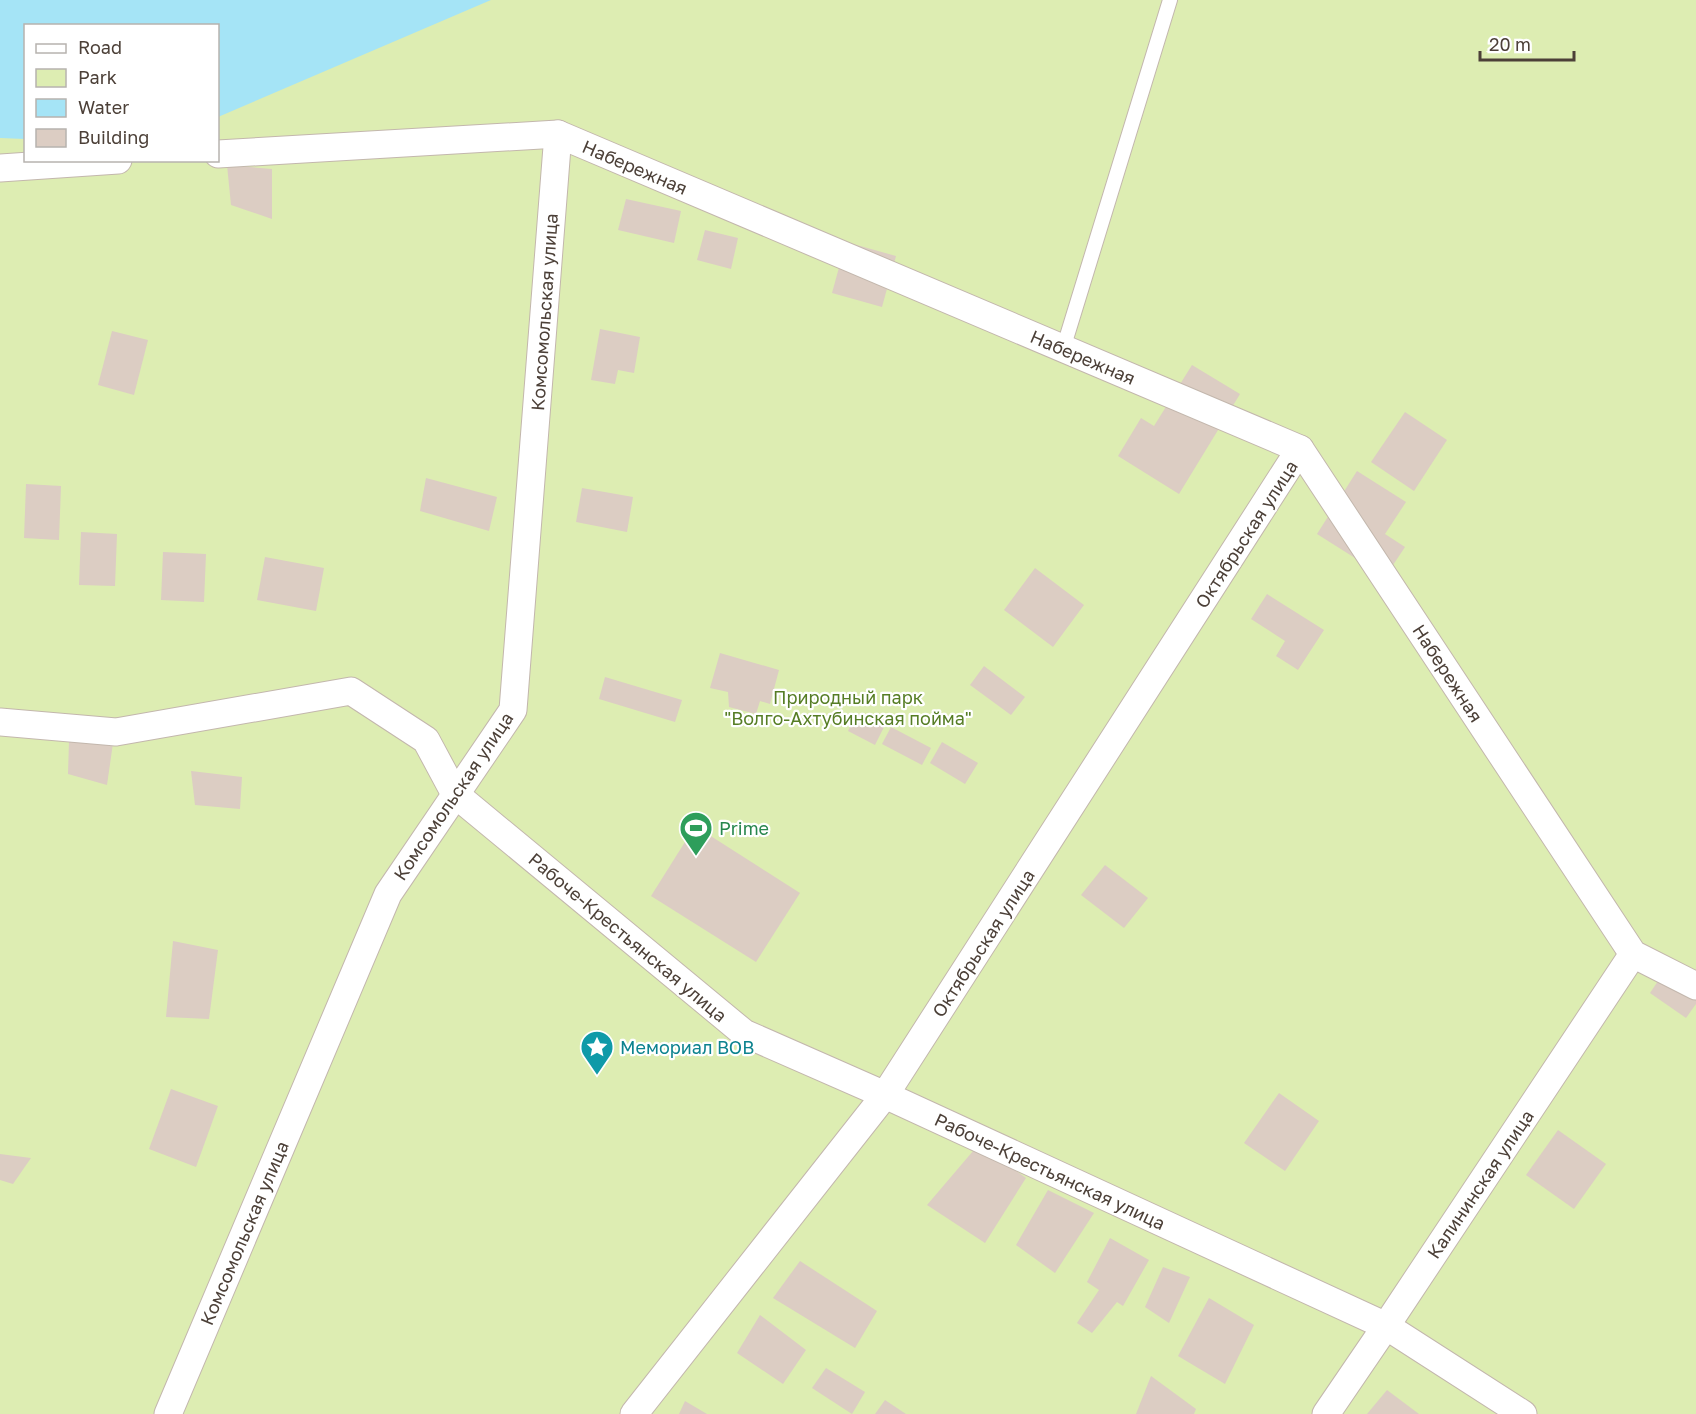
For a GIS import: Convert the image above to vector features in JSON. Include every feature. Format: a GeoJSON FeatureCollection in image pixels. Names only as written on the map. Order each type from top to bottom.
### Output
{"type":"FeatureCollection","features":[{"type":"Feature","properties":{"kind":"street","name":"Набережная"},"geometry":{"type":"LineString","coordinates":[[219,154],[558,134],[1300,449],[1633,954],[1696,986]]}},
{"type":"Feature","properties":{"kind":"street","name":"Комсомольская улица"},"geometry":{"type":"LineString","coordinates":[[168,1414],[388,894],[513,710],[558,134]]}},
{"type":"Feature","properties":{"kind":"street"},"geometry":{"type":"LineString","coordinates":[[0,168],[88,162]]}},
{"type":"Feature","properties":{"kind":"street","name":"Октябрьская улица"},"geometry":{"type":"LineString","coordinates":[[634,1414],[885,1095],[1300,449]]}},
{"type":"Feature","properties":{"kind":"street","name":"Рабоче-Крестьянская улица"},"geometry":{"type":"LineString","coordinates":[[0,722],[116,732],[351,691],[426,740],[455,794],[744,1033],[885,1095],[1386,1326],[1523,1414]]}},
{"type":"Feature","properties":{"kind":"street","name":"Калининская улица"},"geometry":{"type":"LineString","coordinates":[[1326,1414],[1633,954]]}},
{"type":"Feature","properties":{"kind":"lane"},"geometry":{"type":"LineString","coordinates":[[1064,349],[1170,0]]}},
{"type":"Feature","properties":{"kind":"green space","name":"Природный парк \"Волго-Ахтубинская пойма\""},"geometry":{"type":"Polygon","coordinates":[[[0,0],[1696,0],[1696,1414],[0,1414],[0,0]]]}},
{"type":"Feature","properties":{"kind":"water"},"geometry":{"type":"Polygon","coordinates":[[[0,0],[491,0],[219,117],[219,24],[24,24],[24,139],[0,138],[0,0]]]}},
{"type":"Feature","properties":{"kind":"building"},"geometry":{"type":"Polygon","coordinates":[[[227,165],[272,169],[272,219],[231,205],[227,165]]]}},
{"type":"Feature","properties":{"kind":"building"},"geometry":{"type":"Polygon","coordinates":[[[626,199],[681,211],[674,243],[618,230],[626,199]]]}},
{"type":"Feature","properties":{"kind":"building"},"geometry":{"type":"Polygon","coordinates":[[[705,230],[738,238],[731,269],[697,260],[705,230]]]}},
{"type":"Feature","properties":{"kind":"building"},"geometry":{"type":"Polygon","coordinates":[[[846,242],[896,256],[882,307],[832,293],[846,242]]]}},
{"type":"Feature","properties":{"kind":"building"},"geometry":{"type":"Polygon","coordinates":[[[600,329],[640,337],[634,373],[618,370],[615,384],[591,380],[600,329]]]}},
{"type":"Feature","properties":{"kind":"building"},"geometry":{"type":"Polygon","coordinates":[[[112,331],[148,340],[134,395],[98,385],[112,331]]]}},
{"type":"Feature","properties":{"kind":"building"},"geometry":{"type":"Polygon","coordinates":[[[1192,365],[1240,394],[1179,494],[1118,456],[1141,418],[1154,426],[1192,365]]]}},
{"type":"Feature","properties":{"kind":"building"},"geometry":{"type":"Polygon","coordinates":[[[1405,412],[1447,440],[1414,491],[1371,462],[1405,412]]]}},
{"type":"Feature","properties":{"kind":"building"},"geometry":{"type":"Polygon","coordinates":[[[1357,471],[1406,502],[1385,534],[1405,547],[1385,577],[1317,534],[1357,471]]]}},
{"type":"Feature","properties":{"kind":"building"},"geometry":{"type":"Polygon","coordinates":[[[426,478],[497,497],[489,531],[420,511],[426,478]]]}},
{"type":"Feature","properties":{"kind":"building"},"geometry":{"type":"Polygon","coordinates":[[[26,484],[61,486],[59,540],[24,538],[26,484]]]}},
{"type":"Feature","properties":{"kind":"building"},"geometry":{"type":"Polygon","coordinates":[[[582,488],[633,497],[627,532],[576,522],[582,488]]]}},
{"type":"Feature","properties":{"kind":"building"},"geometry":{"type":"Polygon","coordinates":[[[81,532],[117,534],[115,586],[79,585],[81,532]]]}},
{"type":"Feature","properties":{"kind":"building"},"geometry":{"type":"Polygon","coordinates":[[[163,552],[206,554],[204,602],[161,600],[163,552]]]}},
{"type":"Feature","properties":{"kind":"building"},"geometry":{"type":"Polygon","coordinates":[[[265,557],[324,568],[316,611],[257,600],[265,557]]]}},
{"type":"Feature","properties":{"kind":"building"},"geometry":{"type":"Polygon","coordinates":[[[1035,568],[1084,605],[1053,647],[1004,610],[1035,568]]]}},
{"type":"Feature","properties":{"kind":"building"},"geometry":{"type":"Polygon","coordinates":[[[1267,594],[1324,630],[1298,670],[1276,656],[1285,641],[1251,619],[1267,594]]]}},
{"type":"Feature","properties":{"kind":"building"},"geometry":{"type":"Polygon","coordinates":[[[720,653],[779,670],[770,704],[760,701],[756,714],[729,707],[728,692],[710,688],[720,653]]]}},
{"type":"Feature","properties":{"kind":"building"},"geometry":{"type":"Polygon","coordinates":[[[984,666],[1025,697],[1011,715],[970,685],[984,666]]]}},
{"type":"Feature","properties":{"kind":"building"},"geometry":{"type":"Polygon","coordinates":[[[605,677],[682,700],[675,722],[599,699],[605,677]]]}},
{"type":"Feature","properties":{"kind":"building"},"geometry":{"type":"Polygon","coordinates":[[[857,713],[884,727],[875,745],[848,731],[857,713]]]}},
{"type":"Feature","properties":{"kind":"building"},"geometry":{"type":"Polygon","coordinates":[[[891,727],[931,748],[922,765],[882,744],[891,727]]]}},
{"type":"Feature","properties":{"kind":"building"},"geometry":{"type":"Polygon","coordinates":[[[69,741],[113,743],[107,785],[68,774],[69,741]]]}},
{"type":"Feature","properties":{"kind":"building"},"geometry":{"type":"Polygon","coordinates":[[[942,742],[978,763],[965,784],[930,763],[942,742]]]}},
{"type":"Feature","properties":{"kind":"building"},"geometry":{"type":"Polygon","coordinates":[[[191,771],[242,777],[240,809],[195,805],[191,771]]]}},
{"type":"Feature","properties":{"kind":"building"},"geometry":{"type":"Polygon","coordinates":[[[695,826],[800,893],[756,962],[651,896],[695,826]]]}},
{"type":"Feature","properties":{"kind":"building"},"geometry":{"type":"Polygon","coordinates":[[[1105,865],[1148,898],[1124,928],[1081,895],[1105,865]]]}},
{"type":"Feature","properties":{"kind":"building"},"geometry":{"type":"Polygon","coordinates":[[[173,941],[218,950],[209,1019],[166,1017],[173,941]]]}},
{"type":"Feature","properties":{"kind":"building"},"geometry":{"type":"Polygon","coordinates":[[[1664,972],[1696,994],[1696,1004],[1686,1018],[1650,993],[1664,972]]]}},
{"type":"Feature","properties":{"kind":"building"},"geometry":{"type":"Polygon","coordinates":[[[171,1089],[218,1106],[196,1167],[149,1149],[171,1089]]]}},
{"type":"Feature","properties":{"kind":"building"},"geometry":{"type":"Polygon","coordinates":[[[1279,1093],[1319,1121],[1285,1171],[1244,1143],[1279,1093]]]}},
{"type":"Feature","properties":{"kind":"building"},"geometry":{"type":"Polygon","coordinates":[[[1558,1130],[1606,1164],[1574,1209],[1526,1175],[1558,1130]]]}},
{"type":"Feature","properties":{"kind":"building"},"geometry":{"type":"Polygon","coordinates":[[[979,1144],[1026,1178],[985,1243],[927,1205],[979,1144]]]}},
{"type":"Feature","properties":{"kind":"building"},"geometry":{"type":"Polygon","coordinates":[[[0,1154],[31,1158],[13,1184],[0,1180],[0,1154]]]}},
{"type":"Feature","properties":{"kind":"building"},"geometry":{"type":"Polygon","coordinates":[[[1048,1190],[1094,1213],[1055,1273],[1016,1245],[1048,1190]]]}},
{"type":"Feature","properties":{"kind":"building"},"geometry":{"type":"Polygon","coordinates":[[[1110,1238],[1149,1260],[1123,1306],[1117,1302],[1092,1333],[1077,1323],[1099,1290],[1087,1282],[1110,1238]]]}},
{"type":"Feature","properties":{"kind":"building"},"geometry":{"type":"Polygon","coordinates":[[[800,1261],[877,1311],[855,1348],[773,1298],[800,1261]]]}},
{"type":"Feature","properties":{"kind":"building"},"geometry":{"type":"Polygon","coordinates":[[[1163,1267],[1190,1277],[1169,1323],[1145,1307],[1163,1267]]]}},
{"type":"Feature","properties":{"kind":"building"},"geometry":{"type":"Polygon","coordinates":[[[1209,1298],[1254,1325],[1225,1384],[1178,1356],[1209,1298]]]}},
{"type":"Feature","properties":{"kind":"building"},"geometry":{"type":"Polygon","coordinates":[[[760,1315],[806,1350],[783,1384],[737,1353],[760,1315]]]}},
{"type":"Feature","properties":{"kind":"building"},"geometry":{"type":"Polygon","coordinates":[[[826,1368],[865,1392],[852,1414],[812,1388],[826,1368]]]}},
{"type":"Feature","properties":{"kind":"building"},"geometry":{"type":"Polygon","coordinates":[[[1151,1376],[1196,1409],[1194,1414],[1136,1414],[1151,1376]]]}},
{"type":"Feature","properties":{"kind":"building"},"geometry":{"type":"Polygon","coordinates":[[[1387,1390],[1419,1414],[1367,1414],[1387,1390]]]}},
{"type":"Feature","properties":{"kind":"building"},"geometry":{"type":"Polygon","coordinates":[[[885,1400],[906,1414],[875,1414],[885,1400]]]}},
{"type":"Feature","properties":{"kind":"building"},"geometry":{"type":"Polygon","coordinates":[[[685,1401],[707,1414],[679,1414],[685,1401]]]}},
{"type":"Feature","properties":{"kind":"place","name":"Prime"},"geometry":{"type":"Point","coordinates":[696,857]}},
{"type":"Feature","properties":{"kind":"place","name":"Мемориал ВОВ"},"geometry":{"type":"Point","coordinates":[597,1076]}}]}
